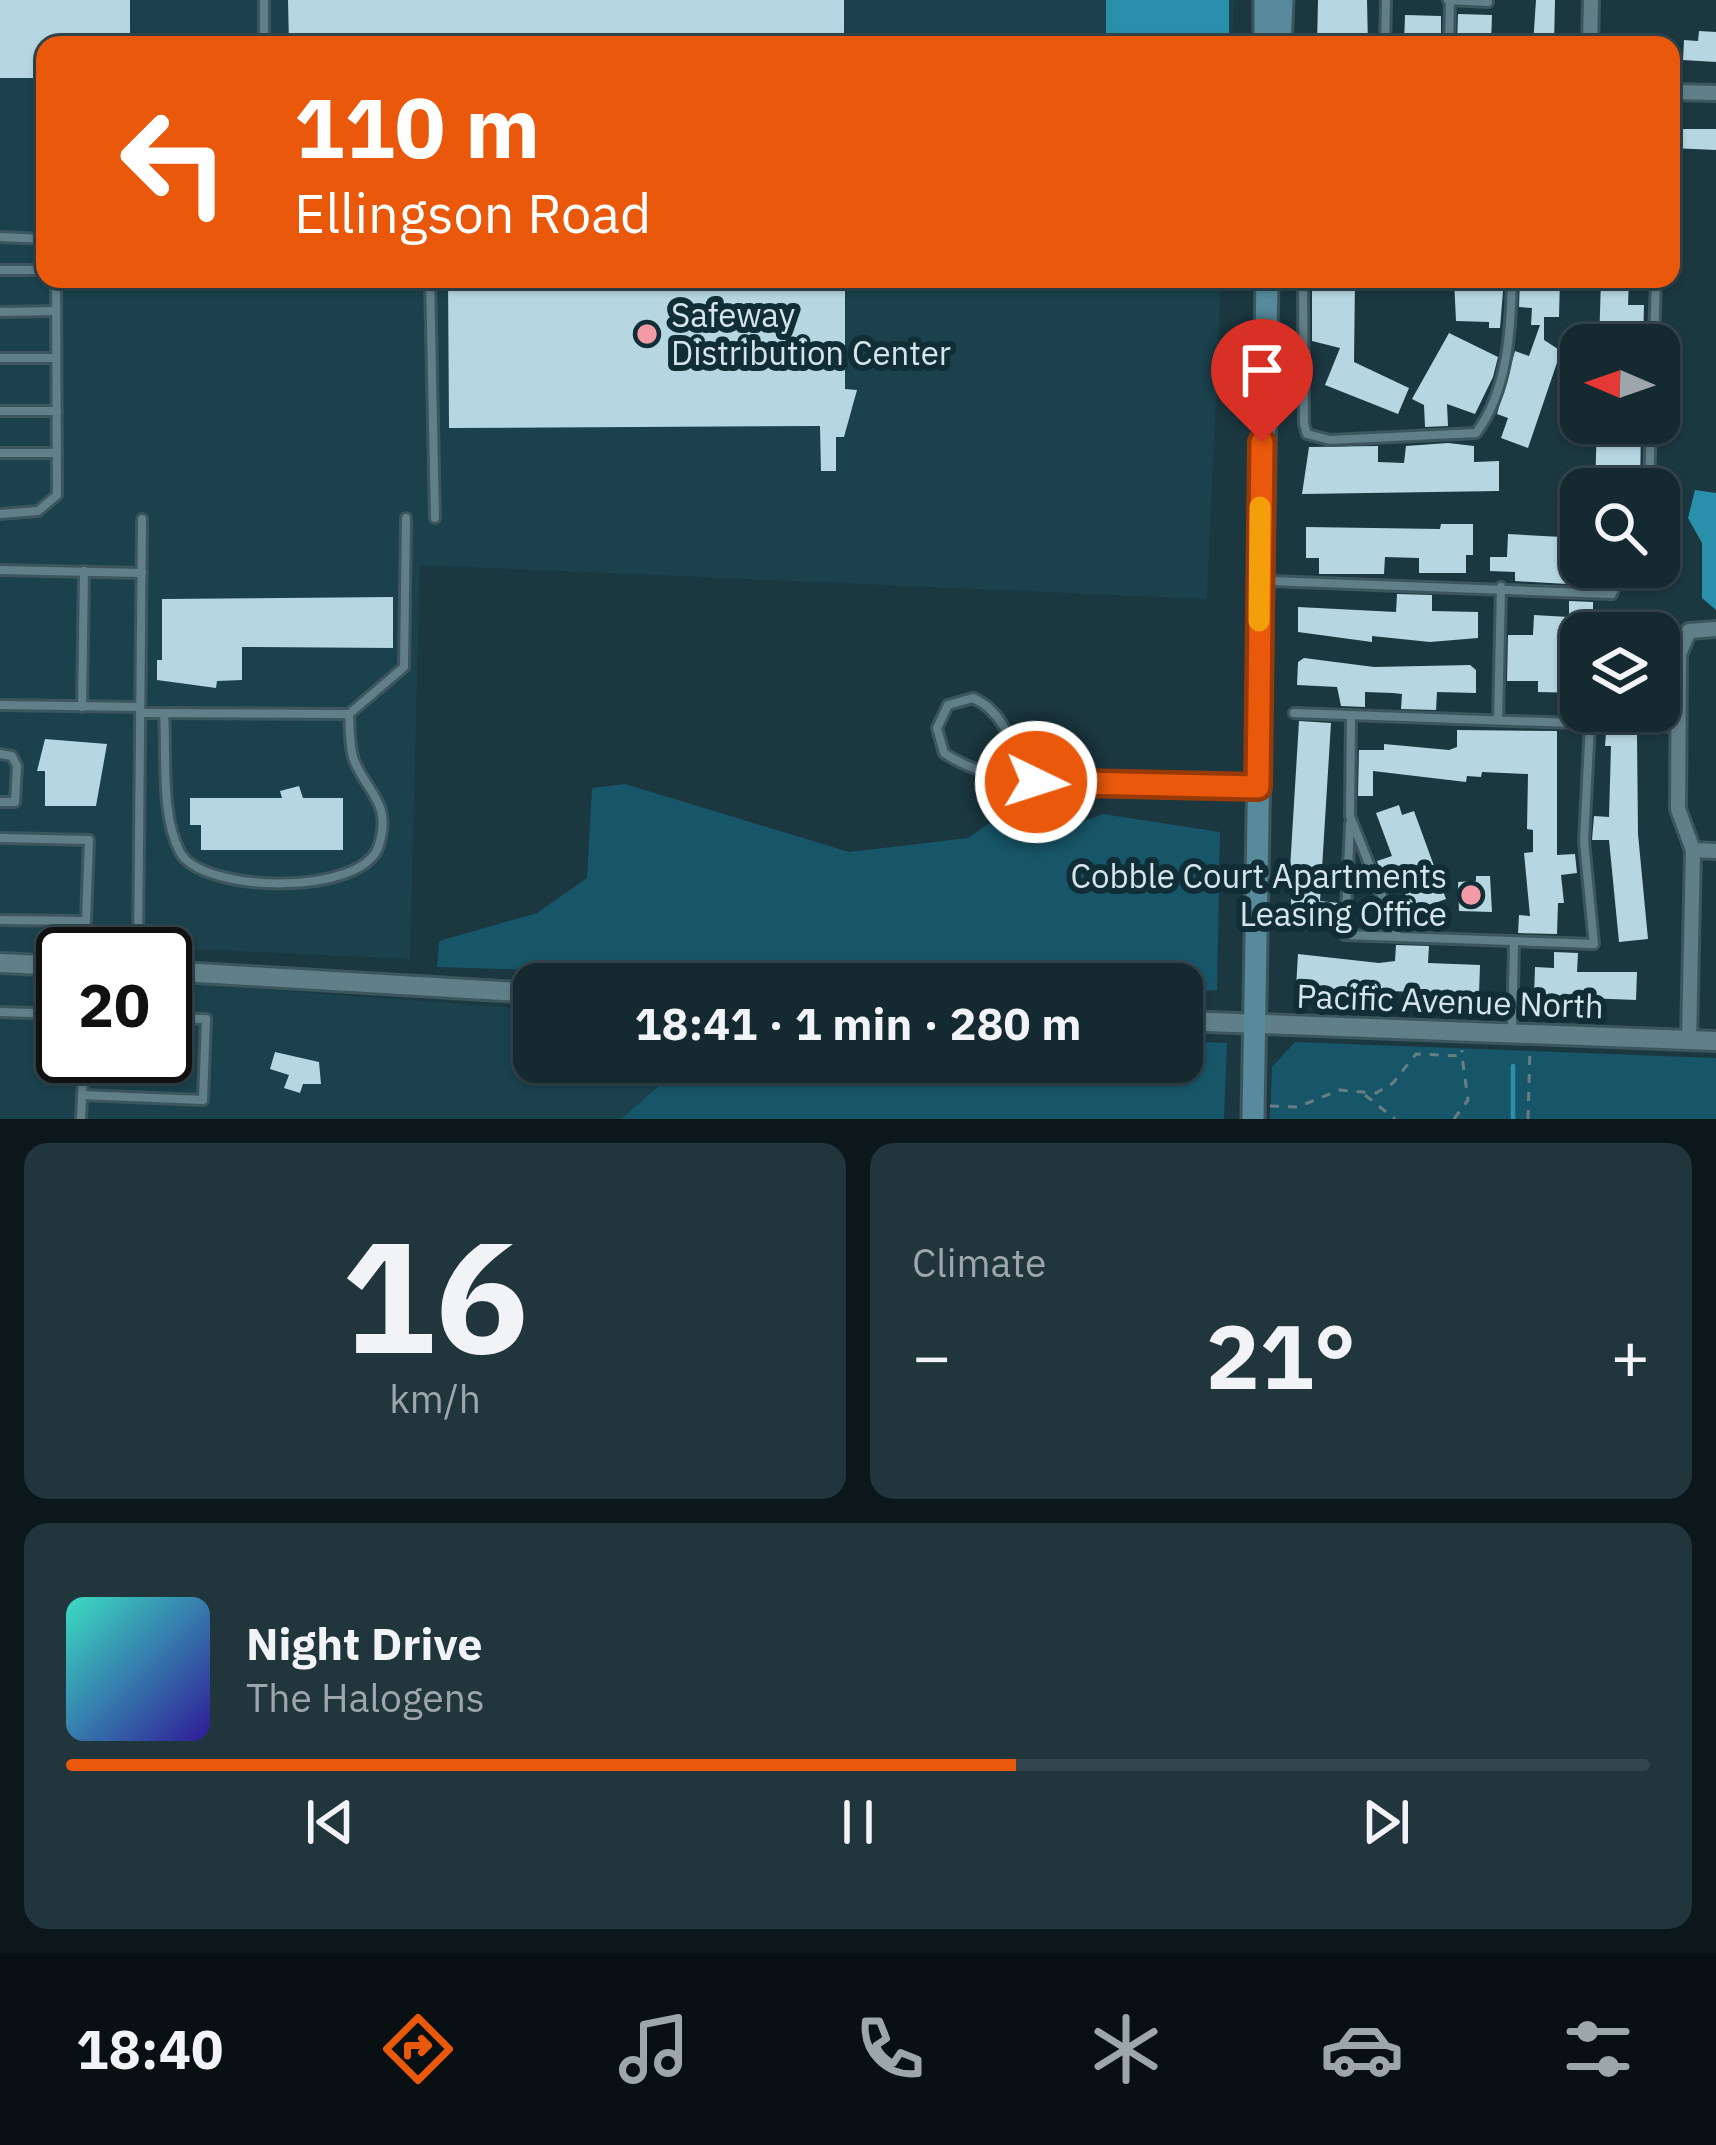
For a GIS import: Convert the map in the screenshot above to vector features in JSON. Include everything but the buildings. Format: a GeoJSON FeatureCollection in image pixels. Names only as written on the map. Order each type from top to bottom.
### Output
{"type":"FeatureCollection","features":[{"type":"Feature","properties":{"kind":"main road"},"geometry":{"type":"LineString","coordinates":[[1265,0],[1265,36]]}},
{"type":"Feature","properties":{"kind":"main road"},"geometry":{"type":"LineString","coordinates":[[1280,36],[1282,0]]}},
{"type":"Feature","properties":{"kind":"main road"},"geometry":{"type":"LineString","coordinates":[[1258,1112],[1260,580],[1267,288]]}},
{"type":"Feature","properties":{"kind":"street"},"geometry":{"type":"LineString","coordinates":[[1590,36],[1591,0]]}},
{"type":"Feature","properties":{"kind":"street"},"geometry":{"type":"LineString","coordinates":[[1680,92],[1716,93]]}},
{"type":"Feature","properties":{"kind":"street"},"geometry":{"type":"LineString","coordinates":[[1680,652],[1689,632],[1716,629]]}},
{"type":"Feature","properties":{"kind":"street"},"geometry":{"type":"LineString","coordinates":[[1678,732],[1678,809],[1693,850],[1689,1040]]}},
{"type":"Feature","properties":{"kind":"street"},"geometry":{"type":"LineString","coordinates":[[1693,850],[1716,851]]}},
{"type":"Feature","properties":{"kind":"street"},"geometry":{"type":"LineString","coordinates":[[0,963],[36,965]]}},
{"type":"Feature","properties":{"kind":"street"},"geometry":{"type":"LineString","coordinates":[[192,973],[513,992]]}},
{"type":"Feature","properties":{"kind":"street","name":"Pacific Avenue North"},"geometry":{"type":"LineString","coordinates":[[1203,1022],[1716,1042]]}},
{"type":"Feature","properties":{"kind":"lane"},"geometry":{"type":"LineString","coordinates":[[264,0],[264,36]]}},
{"type":"Feature","properties":{"kind":"lane"},"geometry":{"type":"LineString","coordinates":[[1384,36],[1386,0]]}},
{"type":"Feature","properties":{"kind":"lane"},"geometry":{"type":"LineString","coordinates":[[1449,36],[1449,0],[1488,2]]}},
{"type":"Feature","properties":{"kind":"lane"},"geometry":{"type":"LineString","coordinates":[[0,237],[36,239]]}},
{"type":"Feature","properties":{"kind":"lane"},"geometry":{"type":"LineString","coordinates":[[0,270],[36,270]]}},
{"type":"Feature","properties":{"kind":"lane"},"geometry":{"type":"LineString","coordinates":[[0,514],[52,504],[57,495],[56,288]]}},
{"type":"Feature","properties":{"kind":"lane"},"geometry":{"type":"LineString","coordinates":[[430,288],[435,518]]}},
{"type":"Feature","properties":{"kind":"lane"},"geometry":{"type":"LineString","coordinates":[[1303,288],[1304,424],[1307,434],[1330,440],[1468,438],[1477,433],[1485,422],[1510,342],[1511,288]]}},
{"type":"Feature","properties":{"kind":"lane"},"geometry":{"type":"LineString","coordinates":[[1655,324],[1656,288]]}},
{"type":"Feature","properties":{"kind":"lane"},"geometry":{"type":"LineString","coordinates":[[0,312],[56,311]]}},
{"type":"Feature","properties":{"kind":"lane"},"geometry":{"type":"LineString","coordinates":[[0,358],[56,358]]}},
{"type":"Feature","properties":{"kind":"lane"},"geometry":{"type":"LineString","coordinates":[[0,412],[57,411]]}},
{"type":"Feature","properties":{"kind":"lane"},"geometry":{"type":"LineString","coordinates":[[0,453],[57,453]]}},
{"type":"Feature","properties":{"kind":"lane"},"geometry":{"type":"LineString","coordinates":[[0,704],[164,713],[349,714],[404,667],[406,518]]}},
{"type":"Feature","properties":{"kind":"lane"},"geometry":{"type":"LineString","coordinates":[[138,927],[142,519]]}},
{"type":"Feature","properties":{"kind":"lane"},"geometry":{"type":"LineString","coordinates":[[0,570],[142,572]]}},
{"type":"Feature","properties":{"kind":"lane"},"geometry":{"type":"LineString","coordinates":[[82,706],[84,572]]}},
{"type":"Feature","properties":{"kind":"lane"},"geometry":{"type":"LineString","coordinates":[[1260,580],[1612,594],[1614,588]]}},
{"type":"Feature","properties":{"kind":"lane"},"geometry":{"type":"LineString","coordinates":[[1498,719],[1501,587]]}},
{"type":"Feature","properties":{"kind":"lane"},"geometry":{"type":"LineString","coordinates":[[1021,780],[1008,734],[987,704],[973,698],[948,705],[937,728],[944,753],[989,774],[1021,780],[1168,789],[1258,787]]}},
{"type":"Feature","properties":{"kind":"lane"},"geometry":{"type":"LineString","coordinates":[[164,713],[170,809],[179,851],[194,869],[223,878],[281,881],[334,881],[359,869],[378,850],[382,819],[377,792],[354,760],[349,714]]}},
{"type":"Feature","properties":{"kind":"lane"},"geometry":{"type":"LineString","coordinates":[[1294,713],[1560,722]]}},
{"type":"Feature","properties":{"kind":"lane"},"geometry":{"type":"LineString","coordinates":[[1351,716],[1346,935],[1594,944],[1584,841],[1590,732]]}},
{"type":"Feature","properties":{"kind":"lane"},"geometry":{"type":"LineString","coordinates":[[0,754],[11,756],[16,766],[15,802],[0,802]]}},
{"type":"Feature","properties":{"kind":"lane"},"geometry":{"type":"LineString","coordinates":[[1350,816],[1398,937]]}},
{"type":"Feature","properties":{"kind":"lane"},"geometry":{"type":"LineString","coordinates":[[0,838],[88,840],[86,921],[0,920]]}},
{"type":"Feature","properties":{"kind":"lane"},"geometry":{"type":"LineString","coordinates":[[1514,942],[1521,1034]]}},
{"type":"Feature","properties":{"kind":"lane"},"geometry":{"type":"LineString","coordinates":[[0,1012],[36,1013]]}},
{"type":"Feature","properties":{"kind":"lane"},"geometry":{"type":"LineString","coordinates":[[82,1095],[202,1100],[206,1019],[192,1019]]}},
{"type":"Feature","properties":{"kind":"lane"},"geometry":{"type":"LineString","coordinates":[[81,1119],[83,1083]]}},
{"type":"Feature","properties":{"kind":"path"},"geometry":{"type":"LineString","coordinates":[[1521,1034],[1528,1119]]}},
{"type":"Feature","properties":{"kind":"path"},"geometry":{"type":"LineString","coordinates":[[1454,1119],[1468,1100],[1463,1046]]}},
{"type":"Feature","properties":{"kind":"path"},"geometry":{"type":"LineString","coordinates":[[1258,1112],[1298,1106],[1340,1090],[1364,1093],[1387,1088],[1416,1054],[1462,1056]]}},
{"type":"Feature","properties":{"kind":"path"},"geometry":{"type":"LineString","coordinates":[[1364,1093],[1395,1119]]}},
{"type":"Feature","properties":{"kind":"shaded area"},"geometry":{"type":"Polygon","coordinates":[[[0,0],[1234,0],[1232,36],[36,36],[36,288],[1221,288],[1207,599],[420,565],[410,959],[192,949],[192,927],[36,927],[36,1083],[192,1083],[192,984],[513,1007],[513,1083],[662,1083],[621,1119],[0,1119],[0,0]]]}},
{"type":"Feature","properties":{"kind":"shaded area"},"geometry":{"type":"Polygon","coordinates":[[[1106,0],[1229,0],[1229,36],[1106,36],[1106,0]]]}},
{"type":"Feature","properties":{"kind":"shaded area"},"geometry":{"type":"Polygon","coordinates":[[[1695,490],[1716,493],[1716,610],[1702,598],[1702,543],[1688,518],[1695,490]]]}},
{"type":"Feature","properties":{"kind":"shaded area"},"geometry":{"type":"Polygon","coordinates":[[[625,784],[849,852],[968,838],[1001,815],[1068,827],[1103,814],[1220,832],[1217,990],[1203,991],[1203,963],[513,963],[513,969],[437,967],[439,941],[537,913],[587,878],[592,788],[625,784]]]}},
{"type":"Feature","properties":{"kind":"shaded area"},"geometry":{"type":"Polygon","coordinates":[[[1203,1042],[1227,1043],[1224,1119],[621,1119],[662,1083],[1203,1083],[1203,1042]]]}},
{"type":"Feature","properties":{"kind":"shaded area"},"geometry":{"type":"Polygon","coordinates":[[[1295,1042],[1716,1058],[1716,1119],[1270,1119],[1272,1067],[1295,1042]]]}},
{"type":"Feature","properties":{"kind":"waterway"},"geometry":{"type":"LineString","coordinates":[[1513,1066],[1513,1119]]}},
{"type":"Feature","properties":{"kind":"slow traffic"},"geometry":{"type":"LineString","coordinates":[[1259,621],[1260,507]]}},
{"type":"Feature","properties":{"kind":"place","name":"Safeway Distribution Center"},"geometry":{"type":"Point","coordinates":[647,334]}},
{"type":"Feature","properties":{"kind":"place","name":"Cobble Court Apartments Leasing Office"},"geometry":{"type":"Point","coordinates":[1471,895]}},
{"type":"Feature","properties":{"kind":"route"},"geometry":{"type":"LineString","coordinates":[[1036,782],[1168,789],[1258,787],[1262,442]]}}]}
